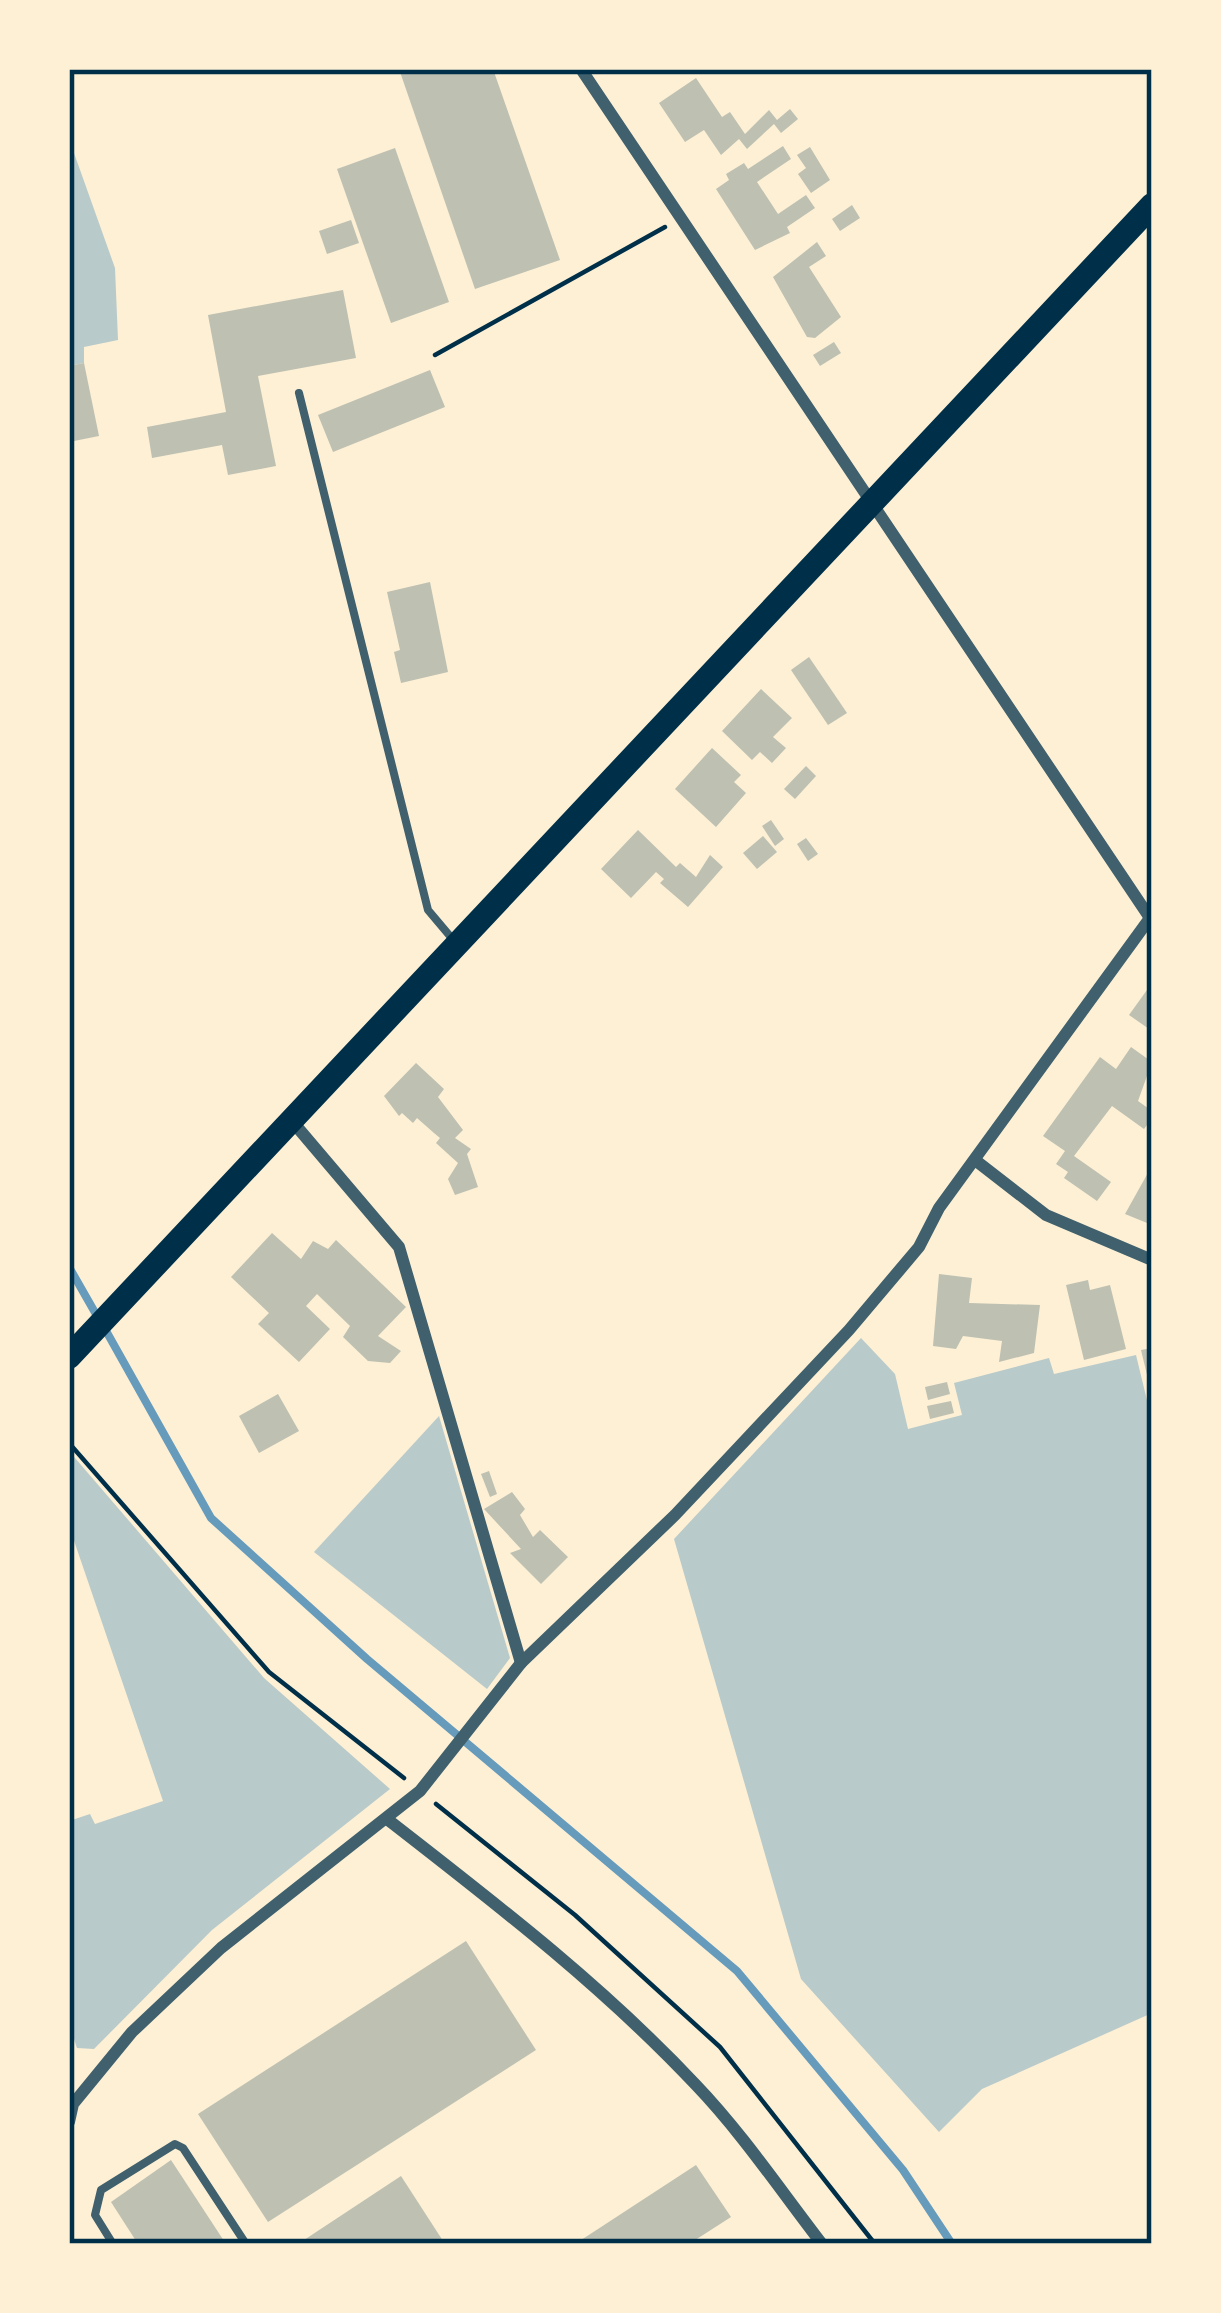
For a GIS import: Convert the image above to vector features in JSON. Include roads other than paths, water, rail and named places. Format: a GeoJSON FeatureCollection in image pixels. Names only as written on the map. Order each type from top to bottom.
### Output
{"type":"FeatureCollection","features":[{"type":"Feature","properties":{"kind":"main road"},"geometry":{"type":"LineString","coordinates":[[69,1357],[1152,205]]}},
{"type":"Feature","properties":{"kind":"street"},"geometry":{"type":"LineString","coordinates":[[69,2122],[73,2104],[132,2032],[206,1962],[420,1791],[521,1664],[675,1515],[849,1330],[919,1247],[974,1160],[1151,918],[581,69]]}},
{"type":"Feature","properties":{"kind":"street"},"geometry":{"type":"LineString","coordinates":[[291,1120],[399,1247],[521,1664]]}},
{"type":"Feature","properties":{"kind":"street"},"geometry":{"type":"LineString","coordinates":[[974,1160],[1046,1215],[1152,1260]]}},
{"type":"Feature","properties":{"kind":"street"},"geometry":{"type":"LineString","coordinates":[[387,1819],[564,1956],[634,2021],[700,2089],[822,2244]]}},
{"type":"Feature","properties":{"kind":"lane"},"geometry":{"type":"LineString","coordinates":[[299,393],[428,910],[457,944]]}},
{"type":"Feature","properties":{"kind":"lane"},"geometry":{"type":"LineString","coordinates":[[113,2244],[95,2215],[101,2190],[175,2144],[183,2148],[246,2244]]}},
{"type":"Feature","properties":{"kind":"waterway"},"geometry":{"type":"LineString","coordinates":[[69,1267],[97,1316]]}},
{"type":"Feature","properties":{"kind":"waterway"},"geometry":{"type":"LineString","coordinates":[[105,1329],[211,1518],[367,1659],[737,1971],[903,2170],[952,2244]]}}]}
